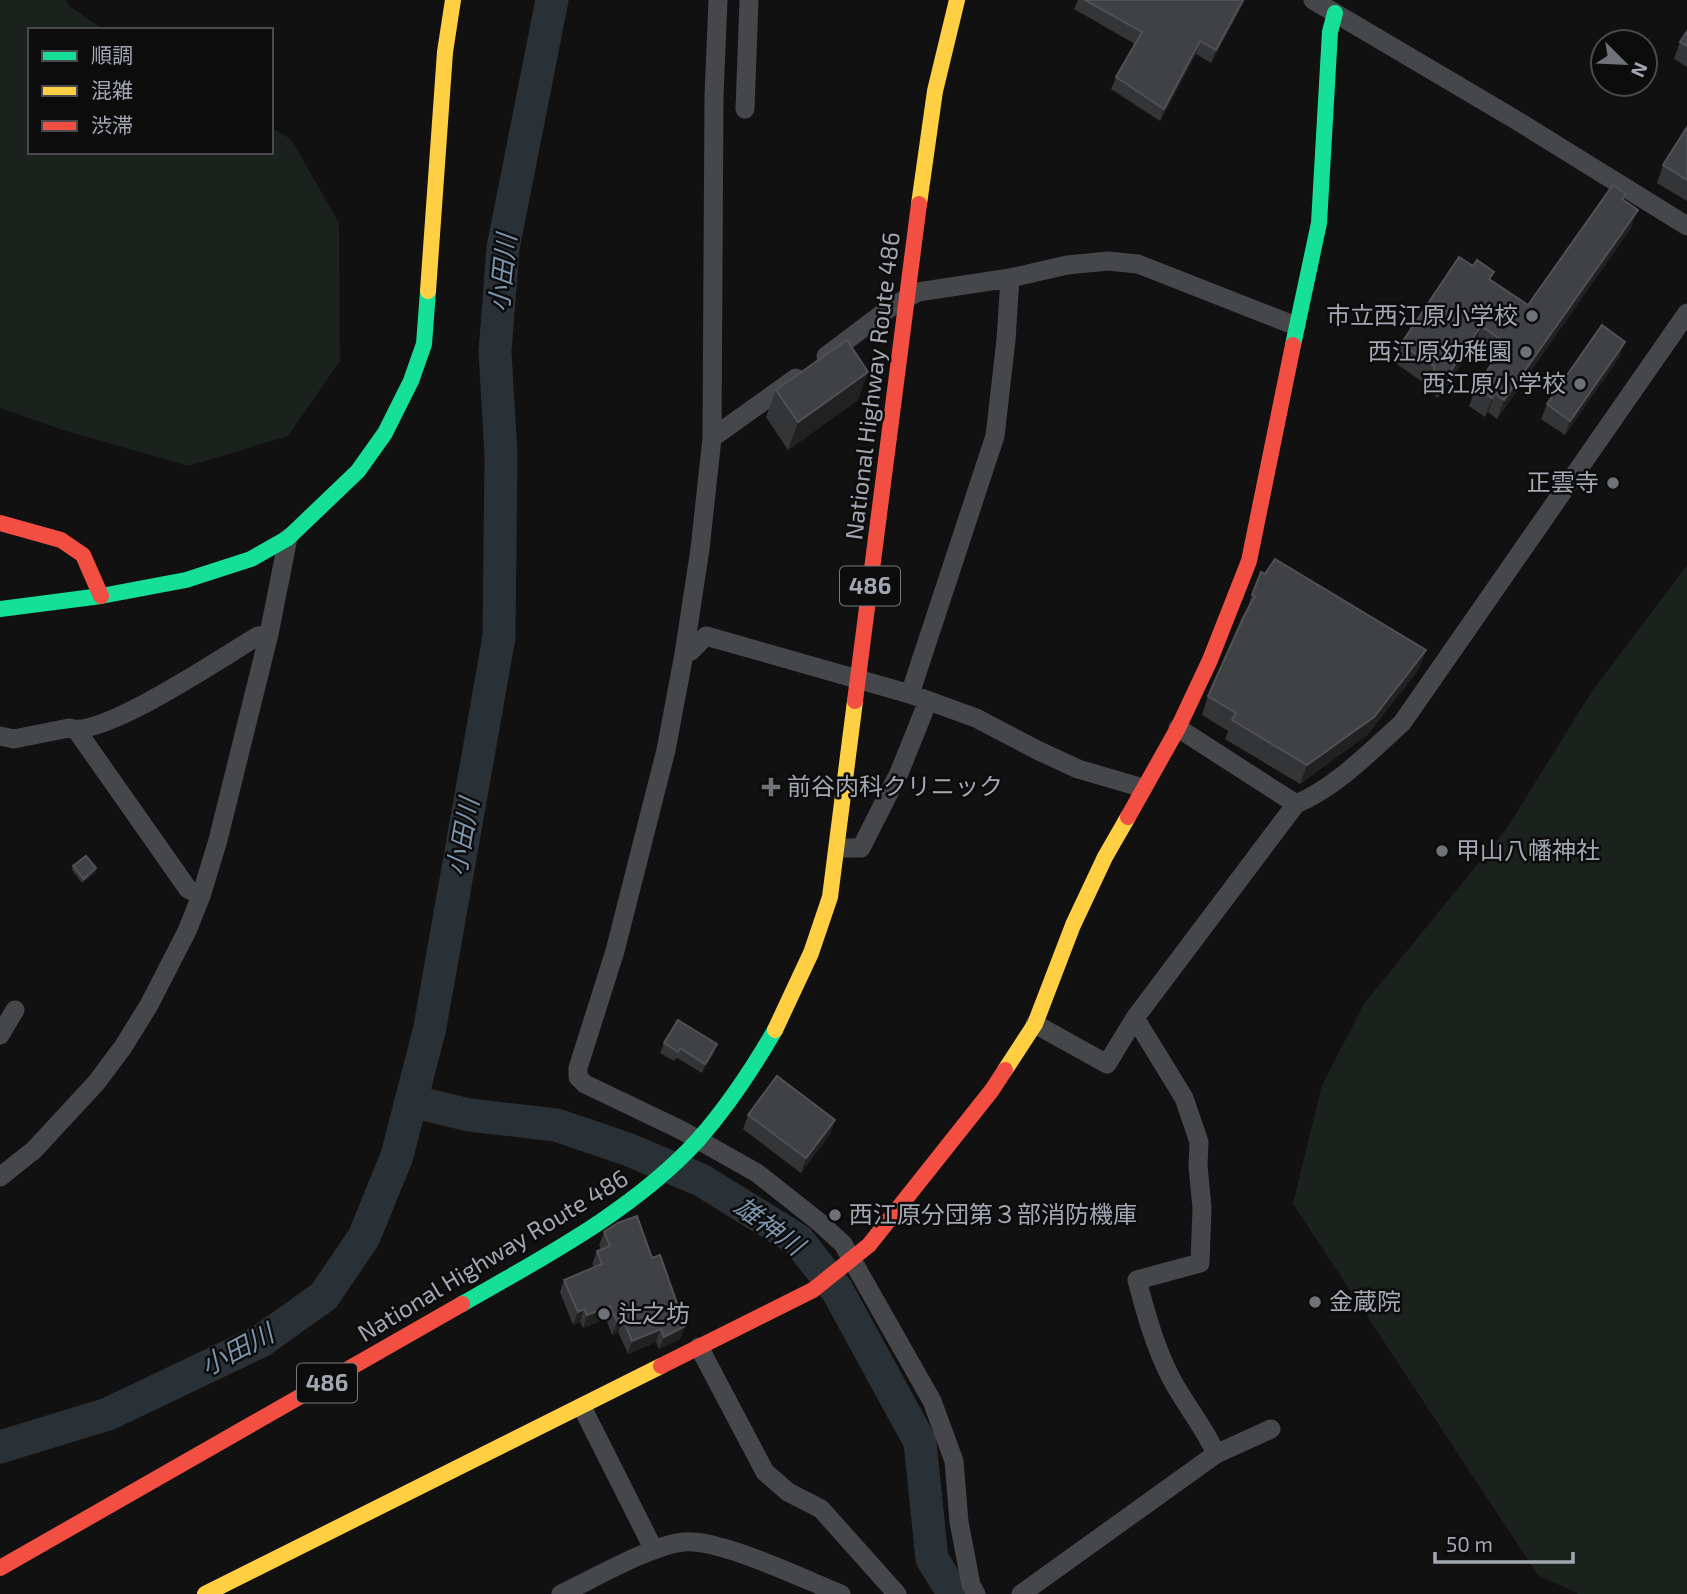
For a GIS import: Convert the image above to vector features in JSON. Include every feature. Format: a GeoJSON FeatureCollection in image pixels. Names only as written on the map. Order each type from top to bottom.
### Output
{"type":"FeatureCollection","features":[{"type":"Feature","properties":{"kind":"main road"},"geometry":{"type":"LineString","coordinates":[[0,609],[101,596],[186,580],[251,559],[288,538],[358,471],[386,433],[411,382],[424,344],[445,52],[453,0]]}},
{"type":"Feature","properties":{"kind":"main road","name":"National Highway Route 486"},"geometry":{"type":"LineString","coordinates":[[0,1568],[278,1412],[595,1226],[648,1188],[695,1143],[749,1075],[788,1010],[820,935],[830,897],[934,88],[957,0]]}},
{"type":"Feature","properties":{"kind":"main road"},"geometry":{"type":"LineString","coordinates":[[205,1594],[813,1290],[869,1245],[992,1090],[1035,1024],[1073,925],[1105,857],[1178,727],[1210,660],[1249,561],[1319,223],[1330,32],[1322,4]]}},
{"type":"Feature","properties":{"kind":"main road"},"geometry":{"type":"LineString","coordinates":[[0,523],[61,540],[83,555],[101,596]]}},
{"type":"Feature","properties":{"kind":"street"},"geometry":{"type":"LineString","coordinates":[[719,0],[714,96],[712,438],[700,549],[666,751],[615,951],[578,1068],[578,1077],[585,1084],[767,1181],[843,1244],[849,1262],[932,1401],[954,1461],[960,1522],[971,1585],[976,1594]]}},
{"type":"Feature","properties":{"kind":"street"},"geometry":{"type":"LineString","coordinates":[[745,109],[749,0]]}},
{"type":"Feature","properties":{"kind":"street"},"geometry":{"type":"LineString","coordinates":[[1322,4],[1687,226]]}},
{"type":"Feature","properties":{"kind":"street"},"geometry":{"type":"LineString","coordinates":[[714,96],[748,46]]}},
{"type":"Feature","properties":{"kind":"street"},"geometry":{"type":"LineString","coordinates":[[712,438],[891,307],[918,292],[1010,278],[1067,265],[1108,261],[1138,264],[1296,326]]}},
{"type":"Feature","properties":{"kind":"street"},"geometry":{"type":"LineString","coordinates":[[838,848],[861,848],[899,773],[995,436],[1010,278]]}},
{"type":"Feature","properties":{"kind":"street"},"geometry":{"type":"LineString","coordinates":[[1035,1024],[1107,1064],[1135,1018],[1296,804],[1308,799],[1360,761],[1402,723],[1687,313]]}},
{"type":"Feature","properties":{"kind":"street"},"geometry":{"type":"LineString","coordinates":[[0,1177],[33,1150],[96,1083],[149,1005],[180,943],[201,896],[218,840],[269,634],[288,538]]}},
{"type":"Feature","properties":{"kind":"street"},"geometry":{"type":"LineString","coordinates":[[77,731],[120,718],[258,636],[269,634]]}},
{"type":"Feature","properties":{"kind":"street"},"geometry":{"type":"LineString","coordinates":[[684,654],[691,651],[706,636],[858,680],[976,718],[1078,769],[1143,788]]}},
{"type":"Feature","properties":{"kind":"street"},"geometry":{"type":"LineString","coordinates":[[1178,727],[1296,804]]}},
{"type":"Feature","properties":{"kind":"street"},"geometry":{"type":"LineString","coordinates":[[0,736],[14,738],[69,728],[77,731],[188,889],[201,896]]}},
{"type":"Feature","properties":{"kind":"street"},"geometry":{"type":"LineString","coordinates":[[0,1035],[15,1010]]}},
{"type":"Feature","properties":{"kind":"street"},"geometry":{"type":"LineString","coordinates":[[1135,1018],[1184,1098],[1199,1142],[1202,1208],[1200,1263],[1137,1280],[1153,1341],[1172,1381],[1206,1431],[1216,1454]]}},
{"type":"Feature","properties":{"kind":"street"},"geometry":{"type":"LineString","coordinates":[[699,1347],[765,1472],[788,1492],[821,1509],[897,1594]]}},
{"type":"Feature","properties":{"kind":"street"},"geometry":{"type":"LineString","coordinates":[[582,1407],[654,1550]]}},
{"type":"Feature","properties":{"kind":"street"},"geometry":{"type":"LineString","coordinates":[[1021,1594],[1216,1454],[1270,1429]]}},
{"type":"Feature","properties":{"kind":"street"},"geometry":{"type":"LineString","coordinates":[[561,1594],[654,1550],[684,1542],[716,1545],[841,1594]]}},
{"type":"Feature","properties":{"kind":"shaded area"},"geometry":{"type":"Polygon","coordinates":[[[0,0],[66,0],[69,6],[101,28],[28,28],[28,154],[273,154],[273,129],[291,139],[339,223],[340,361],[288,436],[189,466],[66,431],[0,408],[0,0]]]}},
{"type":"Feature","properties":{"kind":"shaded area"},"geometry":{"type":"Polygon","coordinates":[[[1687,565],[1687,1594],[1578,1594],[1538,1575],[1293,1204],[1321,1088],[1363,1005],[1507,828],[1592,691],[1687,565]]]}},
{"type":"Feature","properties":{"kind":"building"},"geometry":{"type":"Polygon","coordinates":[[[1085,0],[1243,0],[1216,50],[1200,41],[1164,109],[1116,77],[1142,32],[1085,0]]]}},
{"type":"Feature","properties":{"kind":"building"},"geometry":{"type":"Polygon","coordinates":[[[1687,31],[1687,46],[1680,42],[1687,31]]]}},
{"type":"Feature","properties":{"kind":"building"},"geometry":{"type":"Polygon","coordinates":[[[1687,127],[1687,180],[1663,165],[1687,127]]]}},
{"type":"Feature","properties":{"kind":"building"},"geometry":{"type":"Polygon","coordinates":[[[1613,185],[1626,194],[1622,199],[1638,210],[1504,400],[1495,393],[1492,398],[1476,387],[1506,343],[1481,326],[1445,379],[1434,371],[1434,366],[1401,344],[1459,257],[1473,266],[1477,260],[1494,272],[1489,279],[1528,305],[1613,185]]]}},
{"type":"Feature","properties":{"kind":"building"},"geometry":{"type":"Polygon","coordinates":[[[1602,325],[1625,342],[1570,421],[1547,404],[1602,325]]]}},
{"type":"Feature","properties":{"kind":"building"},"geometry":{"type":"Polygon","coordinates":[[[847,340],[868,372],[798,422],[776,390],[847,340]]]}},
{"type":"Feature","properties":{"kind":"building"},"geometry":{"type":"Polygon","coordinates":[[[1275,559],[1426,650],[1374,717],[1307,765],[1232,720],[1236,713],[1208,696],[1255,596],[1252,595],[1261,572],[1265,574],[1275,559]]]}},
{"type":"Feature","properties":{"kind":"building"},"geometry":{"type":"Polygon","coordinates":[[[86,856],[96,868],[84,879],[73,866],[86,856]]]}},
{"type":"Feature","properties":{"kind":"building"},"geometry":{"type":"Polygon","coordinates":[[[678,1020],[717,1044],[705,1064],[680,1048],[678,1052],[664,1043],[678,1020]]]}},
{"type":"Feature","properties":{"kind":"building"},"geometry":{"type":"Polygon","coordinates":[[[777,1076],[835,1120],[806,1158],[748,1115],[777,1076]]]}},
{"type":"Feature","properties":{"kind":"building"},"geometry":{"type":"Polygon","coordinates":[[[637,1216],[652,1258],[660,1255],[685,1326],[664,1337],[661,1329],[632,1341],[623,1319],[617,1322],[610,1306],[587,1315],[584,1309],[578,1312],[564,1280],[602,1264],[597,1251],[610,1246],[604,1232],[637,1216]]]}},
{"type":"Feature","properties":{"kind":"waterway","name":"小田川"},"geometry":{"type":"LineString","coordinates":[[0,1447],[108,1414],[261,1341],[324,1296],[364,1237],[397,1156],[430,1027],[499,637],[501,455],[495,352],[503,248],[552,0]]}},
{"type":"Feature","properties":{"kind":"waterway","name":"雄神川"},"geometry":{"type":"LineString","coordinates":[[411,1101],[469,1115],[556,1125],[627,1149],[701,1180],[798,1240],[837,1290],[920,1442],[932,1559],[954,1594]]}},
{"type":"Feature","properties":{"kind":"traffic: fast"},"geometry":{"type":"LineString","coordinates":[[1293,345],[1319,223],[1330,32],[1335,13]]}},
{"type":"Feature","properties":{"kind":"traffic: fast"},"geometry":{"type":"LineString","coordinates":[[0,609],[101,596],[186,580],[251,559],[288,538],[358,471],[385,433],[411,381],[424,344],[428,291]]}},
{"type":"Feature","properties":{"kind":"traffic: fast"},"geometry":{"type":"LineString","coordinates":[[462,1304],[587,1231],[646,1189],[698,1140],[749,1073],[775,1030]]}},
{"type":"Feature","properties":{"kind":"traffic: slow"},"geometry":{"type":"LineString","coordinates":[[428,291],[445,52],[453,0]]}},
{"type":"Feature","properties":{"kind":"traffic: slow"},"geometry":{"type":"LineString","coordinates":[[919,204],[935,91],[957,0]]}},
{"type":"Feature","properties":{"kind":"traffic: slow"},"geometry":{"type":"LineString","coordinates":[[775,1030],[811,953],[830,897],[855,701]]}},
{"type":"Feature","properties":{"kind":"traffic: slow"},"geometry":{"type":"LineString","coordinates":[[1005,1070],[1035,1024],[1073,925],[1105,857],[1128,817]]}},
{"type":"Feature","properties":{"kind":"traffic: slow"},"geometry":{"type":"LineString","coordinates":[[205,1594],[661,1366]]}},
{"type":"Feature","properties":{"kind":"traffic: jam"},"geometry":{"type":"LineString","coordinates":[[855,701],[919,204]]}},
{"type":"Feature","properties":{"kind":"traffic: jam"},"geometry":{"type":"LineString","coordinates":[[1128,817],[1178,728],[1210,660],[1249,561],[1293,345]]}},
{"type":"Feature","properties":{"kind":"traffic: jam"},"geometry":{"type":"LineString","coordinates":[[0,523],[61,540],[83,555],[101,596]]}},
{"type":"Feature","properties":{"kind":"traffic: jam"},"geometry":{"type":"LineString","coordinates":[[661,1366],[813,1290],[869,1245],[1005,1070]]}},
{"type":"Feature","properties":{"kind":"traffic: jam"},"geometry":{"type":"LineString","coordinates":[[0,1568],[462,1304]]}},
{"type":"Feature","properties":{"kind":"place","name":"市立西江原小学校"},"geometry":{"type":"Point","coordinates":[1532,316]}},
{"type":"Feature","properties":{"kind":"place","name":"西江原幼稚園"},"geometry":{"type":"Point","coordinates":[1526,352]}},
{"type":"Feature","properties":{"kind":"place","name":"西江原小学校"},"geometry":{"type":"Point","coordinates":[1580,384]}},
{"type":"Feature","properties":{"kind":"place","name":"正雲寺"},"geometry":{"type":"Point","coordinates":[1613,483]}},
{"type":"Feature","properties":{"kind":"place","name":"前谷内科クリニック"},"geometry":{"type":"Point","coordinates":[771,787]}},
{"type":"Feature","properties":{"kind":"place","name":"甲山八幡神社"},"geometry":{"type":"Point","coordinates":[1442,851]}},
{"type":"Feature","properties":{"kind":"place","name":"西江原分団第３部消防機庫"},"geometry":{"type":"Point","coordinates":[835,1215]}},
{"type":"Feature","properties":{"kind":"place","name":"金蔵院"},"geometry":{"type":"Point","coordinates":[1315,1302]}},
{"type":"Feature","properties":{"kind":"place","name":"辻之坊"},"geometry":{"type":"Point","coordinates":[604,1314]}}]}
